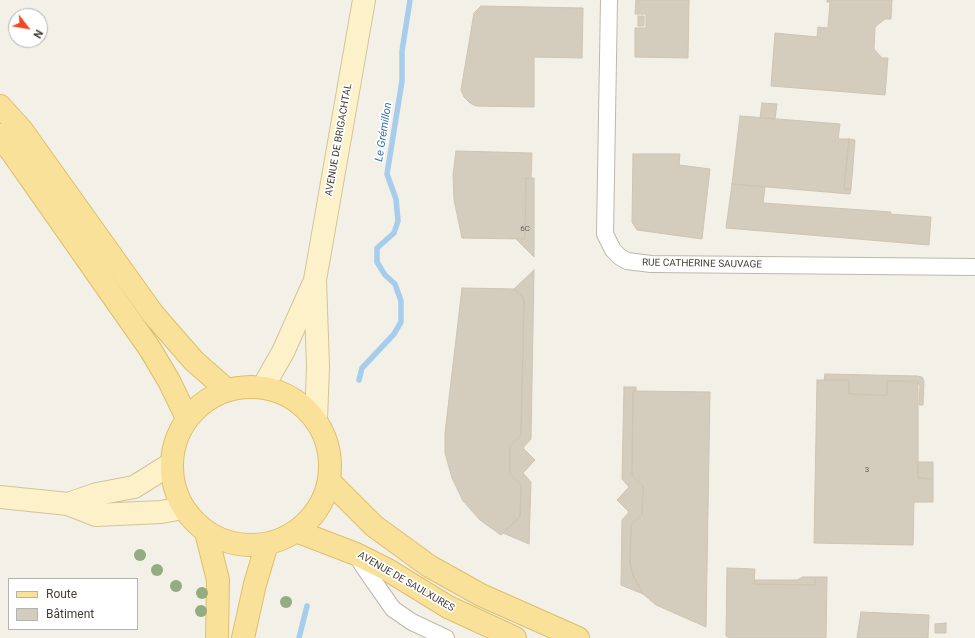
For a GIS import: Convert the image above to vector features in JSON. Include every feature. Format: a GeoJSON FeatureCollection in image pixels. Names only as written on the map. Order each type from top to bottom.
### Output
{"type":"FeatureCollection","features":[{"type":"Feature","properties":{"kind":"main road","name":"AVENUE DE BRIGACHTAL"},"geometry":{"type":"LineString","coordinates":[[316,421],[318,366],[315,280],[364,0]]}},
{"type":"Feature","properties":{"kind":"main road"},"geometry":{"type":"LineString","coordinates":[[0,106],[21,129],[157,319],[194,361],[227,390]]}},
{"type":"Feature","properties":{"kind":"main road"},"geometry":{"type":"LineString","coordinates":[[0,135],[150,349],[169,381],[187,418]]}},
{"type":"Feature","properties":{"kind":"main road","name":"AVENUE DE BRIGACHTAL"},"geometry":{"type":"LineString","coordinates":[[263,387],[283,352],[315,280]]}},
{"type":"Feature","properties":{"kind":"main road"},"geometry":{"type":"LineString","coordinates":[[245,386],[263,387],[279,391],[293,399],[306,409],[316,421],[324,435],[328,450],[330,466],[329,481],[322,500],[315,512],[296,531],[282,539],[267,544],[251,546],[235,544],[220,540],[206,532],[193,521],[183,508],[176,495],[172,480],[171,464],[176,440],[187,418],[198,406],[212,396],[227,390],[245,386]]}},
{"type":"Feature","properties":{"kind":"main road"},"geometry":{"type":"LineString","coordinates":[[68,504],[97,494],[134,487],[171,464]]}},
{"type":"Feature","properties":{"kind":"main road"},"geometry":{"type":"LineString","coordinates":[[329,481],[374,526],[429,566],[480,595],[578,638]]}},
{"type":"Feature","properties":{"kind":"main road"},"geometry":{"type":"LineString","coordinates":[[0,497],[68,504],[96,515],[161,512],[183,508]]}},
{"type":"Feature","properties":{"kind":"main road","name":"AVENUE DE SAULXURES"},"geometry":{"type":"LineString","coordinates":[[296,531],[356,554],[388,570],[448,607],[515,638]]}},
{"type":"Feature","properties":{"kind":"main road"},"geometry":{"type":"LineString","coordinates":[[206,532],[218,580],[218,638]]}},
{"type":"Feature","properties":{"kind":"main road"},"geometry":{"type":"LineString","coordinates":[[243,638],[255,584],[267,544]]}},
{"type":"Feature","properties":{"kind":"street","name":"RUE CATHERINE SAUVAGE"},"geometry":{"type":"LineString","coordinates":[[609,0],[605,234],[613,250],[620,257],[631,262],[651,264],[975,267]]}},
{"type":"Feature","properties":{"kind":"street"},"geometry":{"type":"LineString","coordinates":[[356,554],[362,566],[393,609],[412,622],[446,638]]}},
{"type":"Feature","properties":{"kind":"building"},"geometry":{"type":"Polygon","coordinates":[[[636,0],[689,0],[688,58],[635,57],[635,28],[646,28],[646,14],[635,14],[636,0]]]}},
{"type":"Feature","properties":{"kind":"building"},"geometry":{"type":"Polygon","coordinates":[[[827,0],[892,0],[891,19],[885,19],[875,27],[874,49],[882,58],[888,58],[885,95],[771,86],[775,33],[817,37],[818,27],[828,28],[830,2],[827,2],[827,0]]]}},
{"type":"Feature","properties":{"kind":"building"},"geometry":{"type":"Polygon","coordinates":[[[481,6],[583,8],[582,58],[534,57],[534,107],[476,106],[464,97],[461,90],[474,13],[481,6]]]}},
{"type":"Feature","properties":{"kind":"building"},"geometry":{"type":"Polygon","coordinates":[[[638,16],[644,16],[644,26],[638,26],[638,16]]]}},
{"type":"Feature","properties":{"kind":"building"},"geometry":{"type":"Polygon","coordinates":[[[762,103],[777,104],[775,119],[760,118],[762,103]]]}},
{"type":"Feature","properties":{"kind":"building"},"geometry":{"type":"Polygon","coordinates":[[[740,116],[840,124],[838,139],[849,139],[844,189],[851,189],[850,194],[732,184],[740,116]]]}},
{"type":"Feature","properties":{"kind":"building"},"geometry":{"type":"Polygon","coordinates":[[[849,139],[855,140],[851,189],[844,189],[849,139]]]}},
{"type":"Feature","properties":{"kind":"building"},"geometry":{"type":"Polygon","coordinates":[[[456,151],[532,153],[531,178],[526,178],[525,239],[462,238],[454,200],[453,175],[456,151]]]}},
{"type":"Feature","properties":{"kind":"building"},"geometry":{"type":"Polygon","coordinates":[[[633,154],[680,154],[679,165],[710,169],[702,239],[637,230],[632,222],[633,154]]]}},
{"type":"Feature","properties":{"kind":"building"},"geometry":{"type":"Polygon","coordinates":[[[526,178],[534,178],[534,257],[515,238],[525,239],[526,178]]]}},
{"type":"Feature","properties":{"kind":"building"},"geometry":{"type":"Polygon","coordinates":[[[732,184],[765,187],[763,203],[891,212],[890,214],[931,217],[929,245],[726,228],[732,184]]]}},
{"type":"Feature","properties":{"kind":"building"},"geometry":{"type":"Polygon","coordinates":[[[534,270],[531,439],[523,448],[535,460],[523,473],[531,482],[529,544],[503,533],[520,517],[521,485],[510,474],[510,446],[521,435],[524,298],[514,289],[534,270]]]}},
{"type":"Feature","properties":{"kind":"building"},"geometry":{"type":"Polygon","coordinates":[[[462,288],[514,289],[524,298],[521,435],[510,446],[510,474],[521,485],[520,517],[501,535],[480,520],[463,501],[452,478],[445,453],[445,433],[462,288]]]}},
{"type":"Feature","properties":{"kind":"building"},"geometry":{"type":"Polygon","coordinates":[[[825,374],[922,377],[924,381],[923,405],[919,405],[920,386],[917,381],[887,381],[887,395],[849,394],[849,380],[824,380],[825,374]]]}},
{"type":"Feature","properties":{"kind":"building"},"geometry":{"type":"Polygon","coordinates":[[[817,380],[849,380],[849,394],[869,395],[887,395],[887,381],[918,382],[918,478],[933,479],[933,502],[914,502],[913,545],[814,543],[817,380]]]}},
{"type":"Feature","properties":{"kind":"building"},"geometry":{"type":"Polygon","coordinates":[[[624,387],[636,387],[636,391],[633,391],[632,475],[643,486],[642,514],[631,525],[630,563],[633,575],[643,594],[621,585],[622,520],[629,512],[617,500],[629,487],[622,479],[624,387]]]}},
{"type":"Feature","properties":{"kind":"building"},"geometry":{"type":"Polygon","coordinates":[[[633,391],[710,392],[706,627],[656,605],[643,594],[633,575],[630,563],[631,525],[642,514],[643,486],[632,475],[633,391]]]}},
{"type":"Feature","properties":{"kind":"building"},"geometry":{"type":"Polygon","coordinates":[[[918,462],[933,462],[933,479],[918,478],[918,462]]]}},
{"type":"Feature","properties":{"kind":"building"},"geometry":{"type":"Polygon","coordinates":[[[727,568],[755,569],[754,584],[815,585],[815,577],[827,577],[826,638],[730,638],[726,636],[727,568]]]}},
{"type":"Feature","properties":{"kind":"building"},"geometry":{"type":"Polygon","coordinates":[[[803,577],[815,577],[815,585],[754,584],[755,580],[797,580],[803,577]]]}},
{"type":"Feature","properties":{"kind":"building"},"geometry":{"type":"Polygon","coordinates":[[[861,612],[929,615],[928,638],[857,638],[861,612]]]}},
{"type":"Feature","properties":{"kind":"building"},"geometry":{"type":"Polygon","coordinates":[[[946,623],[946,633],[935,633],[935,624],[946,623]]]}},
{"type":"Feature","properties":{"kind":"waterway","name":"Le Grémillon"},"geometry":{"type":"LineString","coordinates":[[359,380],[362,368],[394,334],[401,322],[401,301],[395,284],[385,275],[377,262],[377,248],[394,233],[398,221],[396,199],[387,174],[402,81],[402,51],[410,0]]}},
{"type":"Feature","properties":{"kind":"waterway","name":"Le Grémillon"},"geometry":{"type":"LineString","coordinates":[[299,638],[307,606]]}}]}
